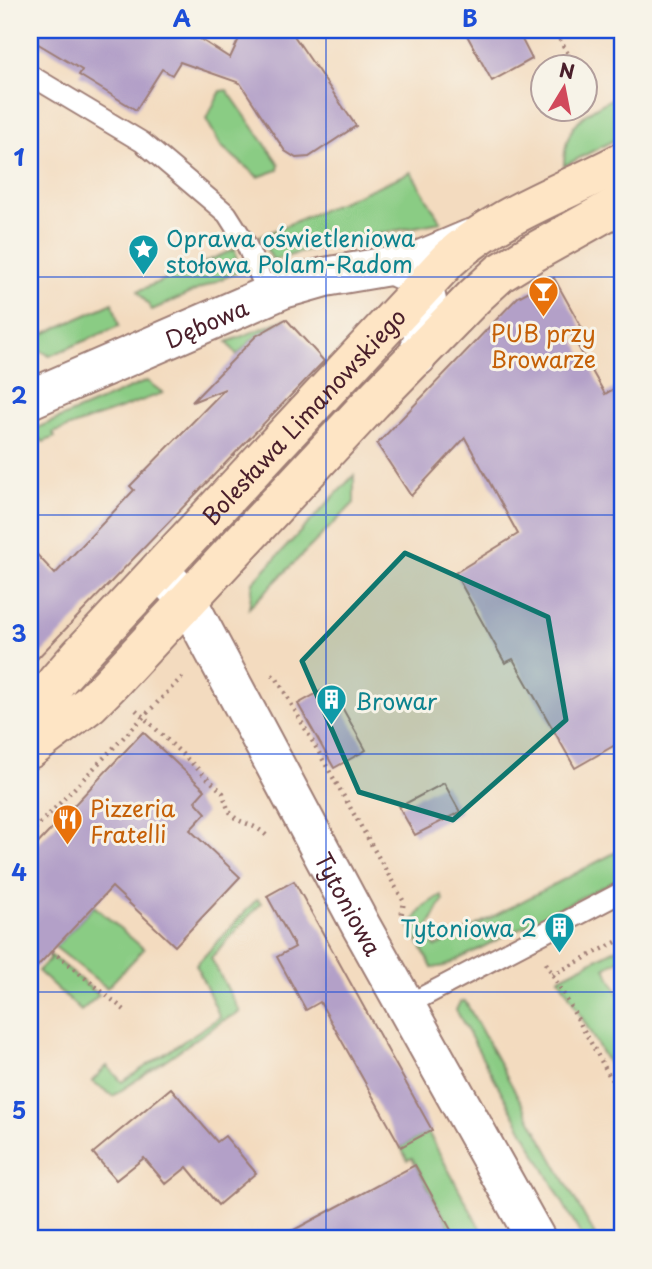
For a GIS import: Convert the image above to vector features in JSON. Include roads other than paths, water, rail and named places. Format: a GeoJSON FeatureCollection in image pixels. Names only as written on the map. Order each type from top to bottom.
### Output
{"type":"FeatureCollection","features":[{"type":"Feature","properties":{"kind":"street","name":"Bolesława Limanowskiego"},"geometry":{"type":"LineString","coordinates":[[30,722],[57,681],[423,286],[472,238],[622,162]]}},
{"type":"Feature","properties":{"kind":"street","name":"Bolesława Limanowskiego"},"geometry":{"type":"LineString","coordinates":[[30,749],[90,704],[417,357],[500,273],[622,203]]}},
{"type":"Feature","properties":{"kind":"street","name":"Dębowa"},"geometry":{"type":"LineString","coordinates":[[30,399],[268,294],[325,277],[418,261],[472,238]]}},
{"type":"Feature","properties":{"kind":"street"},"geometry":{"type":"LineString","coordinates":[[389,266],[412,275],[427,294],[428,317],[417,357]]}},
{"type":"Feature","properties":{"kind":"street","name":"Tytoniowa"},"geometry":{"type":"LineString","coordinates":[[159,570],[187,600],[405,1006],[536,1239]]}},
{"type":"Feature","properties":{"kind":"lane"},"geometry":{"type":"LineString","coordinates":[[30,75],[142,142],[227,214],[246,244],[268,294]]}},
{"type":"Feature","properties":{"kind":"lane"},"geometry":{"type":"LineString","coordinates":[[405,1006],[622,892]]}},
{"type":"Feature","properties":{"kind":"place","name":"Oprawa oświetleniowa stołowa Polam-Radom"},"geometry":{"type":"Point","coordinates":[143,277]}},
{"type":"Feature","properties":{"kind":"place","name":"PUB przy Browarze"},"geometry":{"type":"Point","coordinates":[543,318]}},
{"type":"Feature","properties":{"kind":"place","name":"Browar"},"geometry":{"type":"Point","coordinates":[332,727]}},
{"type":"Feature","properties":{"kind":"place","name":"Pizzeria Fratelli"},"geometry":{"type":"Point","coordinates":[67,847]}},
{"type":"Feature","properties":{"kind":"place","name":"Tytoniowa 2"},"geometry":{"type":"Point","coordinates":[560,954]}}]}
